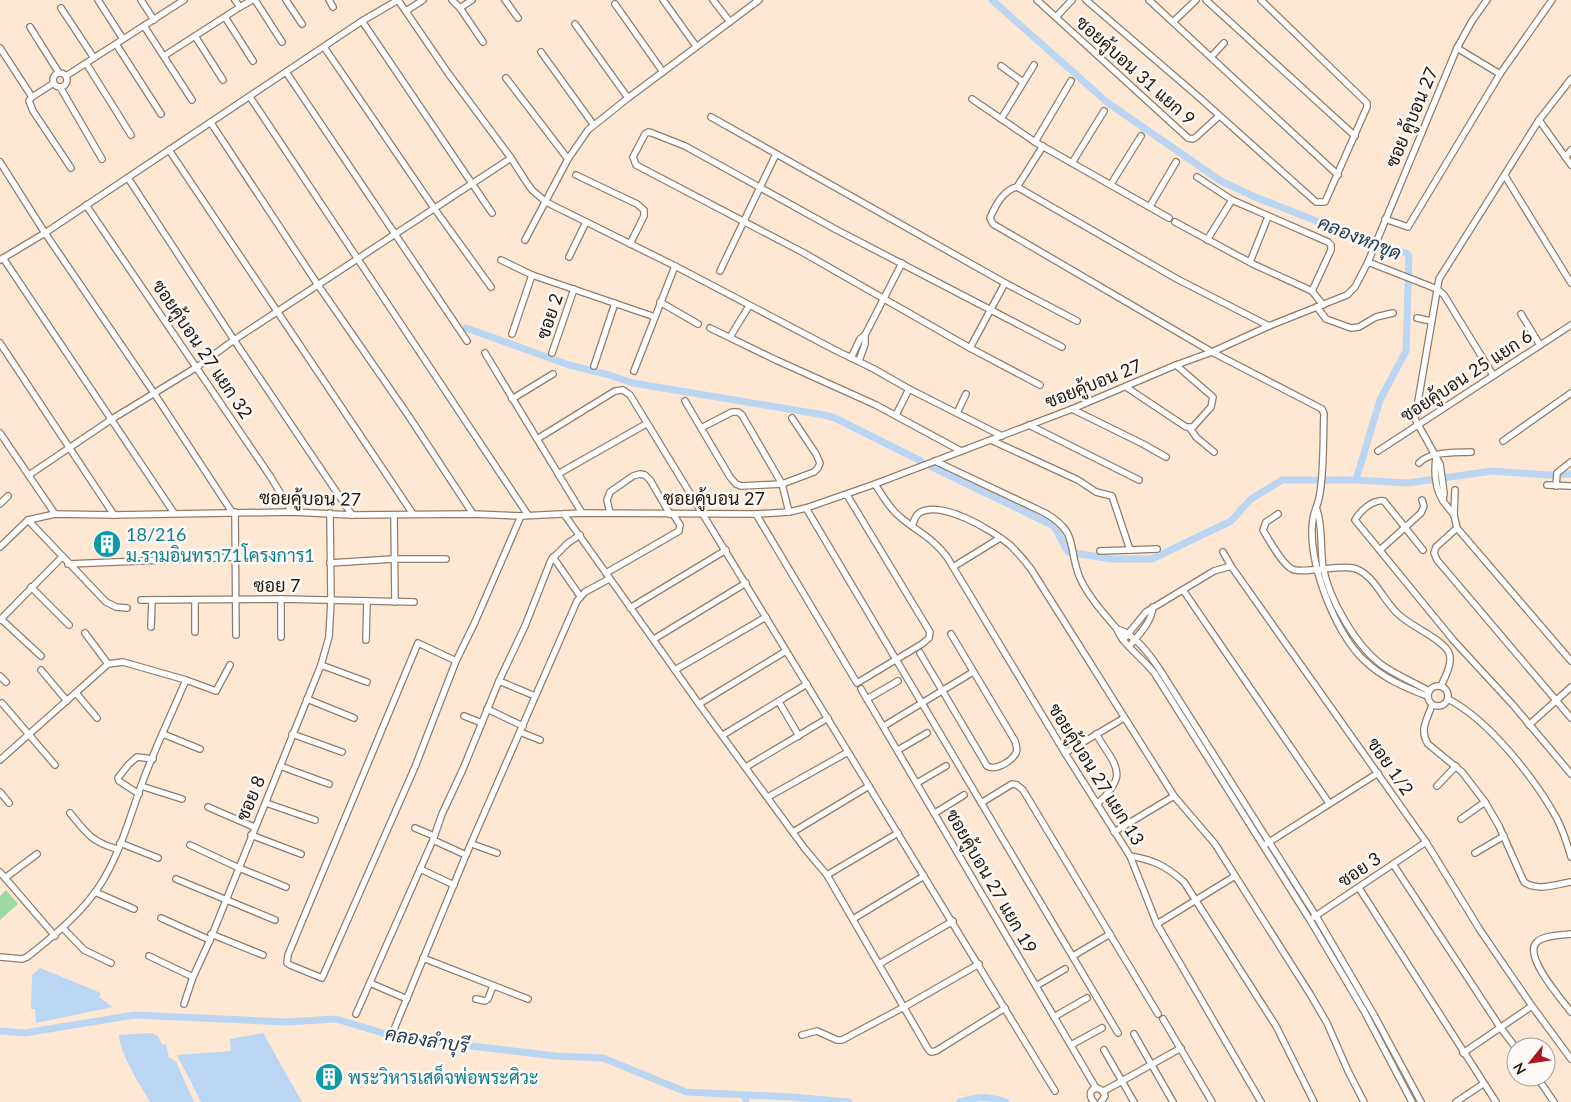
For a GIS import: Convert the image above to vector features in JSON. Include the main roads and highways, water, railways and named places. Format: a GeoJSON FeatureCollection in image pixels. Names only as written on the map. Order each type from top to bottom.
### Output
{"type":"FeatureCollection","features":[{"type":"Feature","properties":{"kind":"water"},"geometry":{"type":"Polygon","coordinates":[[[40,968],[101,993],[99,997],[113,1007],[36,1023],[35,1009],[31,1009],[32,975],[40,968]]]}},
{"type":"Feature","properties":{"kind":"water"},"geometry":{"type":"Polygon","coordinates":[[[152,1033],[158,1036],[162,1045],[166,1044],[169,1057],[176,1062],[194,1102],[150,1102],[127,1060],[119,1035],[152,1033]]]}},
{"type":"Feature","properties":{"kind":"water"},"geometry":{"type":"Polygon","coordinates":[[[263,1033],[302,1102],[201,1102],[177,1055],[231,1051],[230,1039],[263,1033]]]}},
{"type":"Feature","properties":{"kind":"waterway","name":"คลองหกขุด"},"geometry":{"type":"LineString","coordinates":[[992,0],[1108,103],[1221,181],[1255,197],[1355,236],[1406,253],[1409,256],[1406,351],[1380,400],[1356,480],[1408,483],[1492,471],[1548,475],[1571,474]]}},
{"type":"Feature","properties":{"kind":"waterway"},"geometry":{"type":"LineString","coordinates":[[466,328],[569,365],[633,383],[835,418],[921,461]]}},
{"type":"Feature","properties":{"kind":"waterway"},"geometry":{"type":"LineString","coordinates":[[932,467],[1054,526],[1068,552],[1112,559],[1152,559],[1231,521],[1251,499],[1282,480],[1356,480]]}},
{"type":"Feature","properties":{"kind":"waterway","name":"คลองลำบุรี"},"geometry":{"type":"LineString","coordinates":[[0,1031],[25,1033],[134,1015],[286,1022],[336,1019],[396,1037],[555,1056],[603,1058],[686,1092],[792,1097],[849,1102]]}},
{"type":"Feature","properties":{"kind":"waterway","name":"คลองลำบุรี"},"geometry":{"type":"LineString","coordinates":[[745,1095],[746,1102]]}},
{"type":"Feature","properties":{"kind":"waterway","name":"คลองลำบุรี"},"geometry":{"type":"LineString","coordinates":[[960,1102],[983,1098],[1006,1102]]}},
{"type":"Feature","properties":{"kind":"place","name":"18/216 ม.รามอินทรา71โครงการ1"},"geometry":{"type":"Point","coordinates":[107,544]}},
{"type":"Feature","properties":{"kind":"place","name":"พระวิหารเสด็จพ่อพระศิวะ"},"geometry":{"type":"Point","coordinates":[329,1077]}}]}
